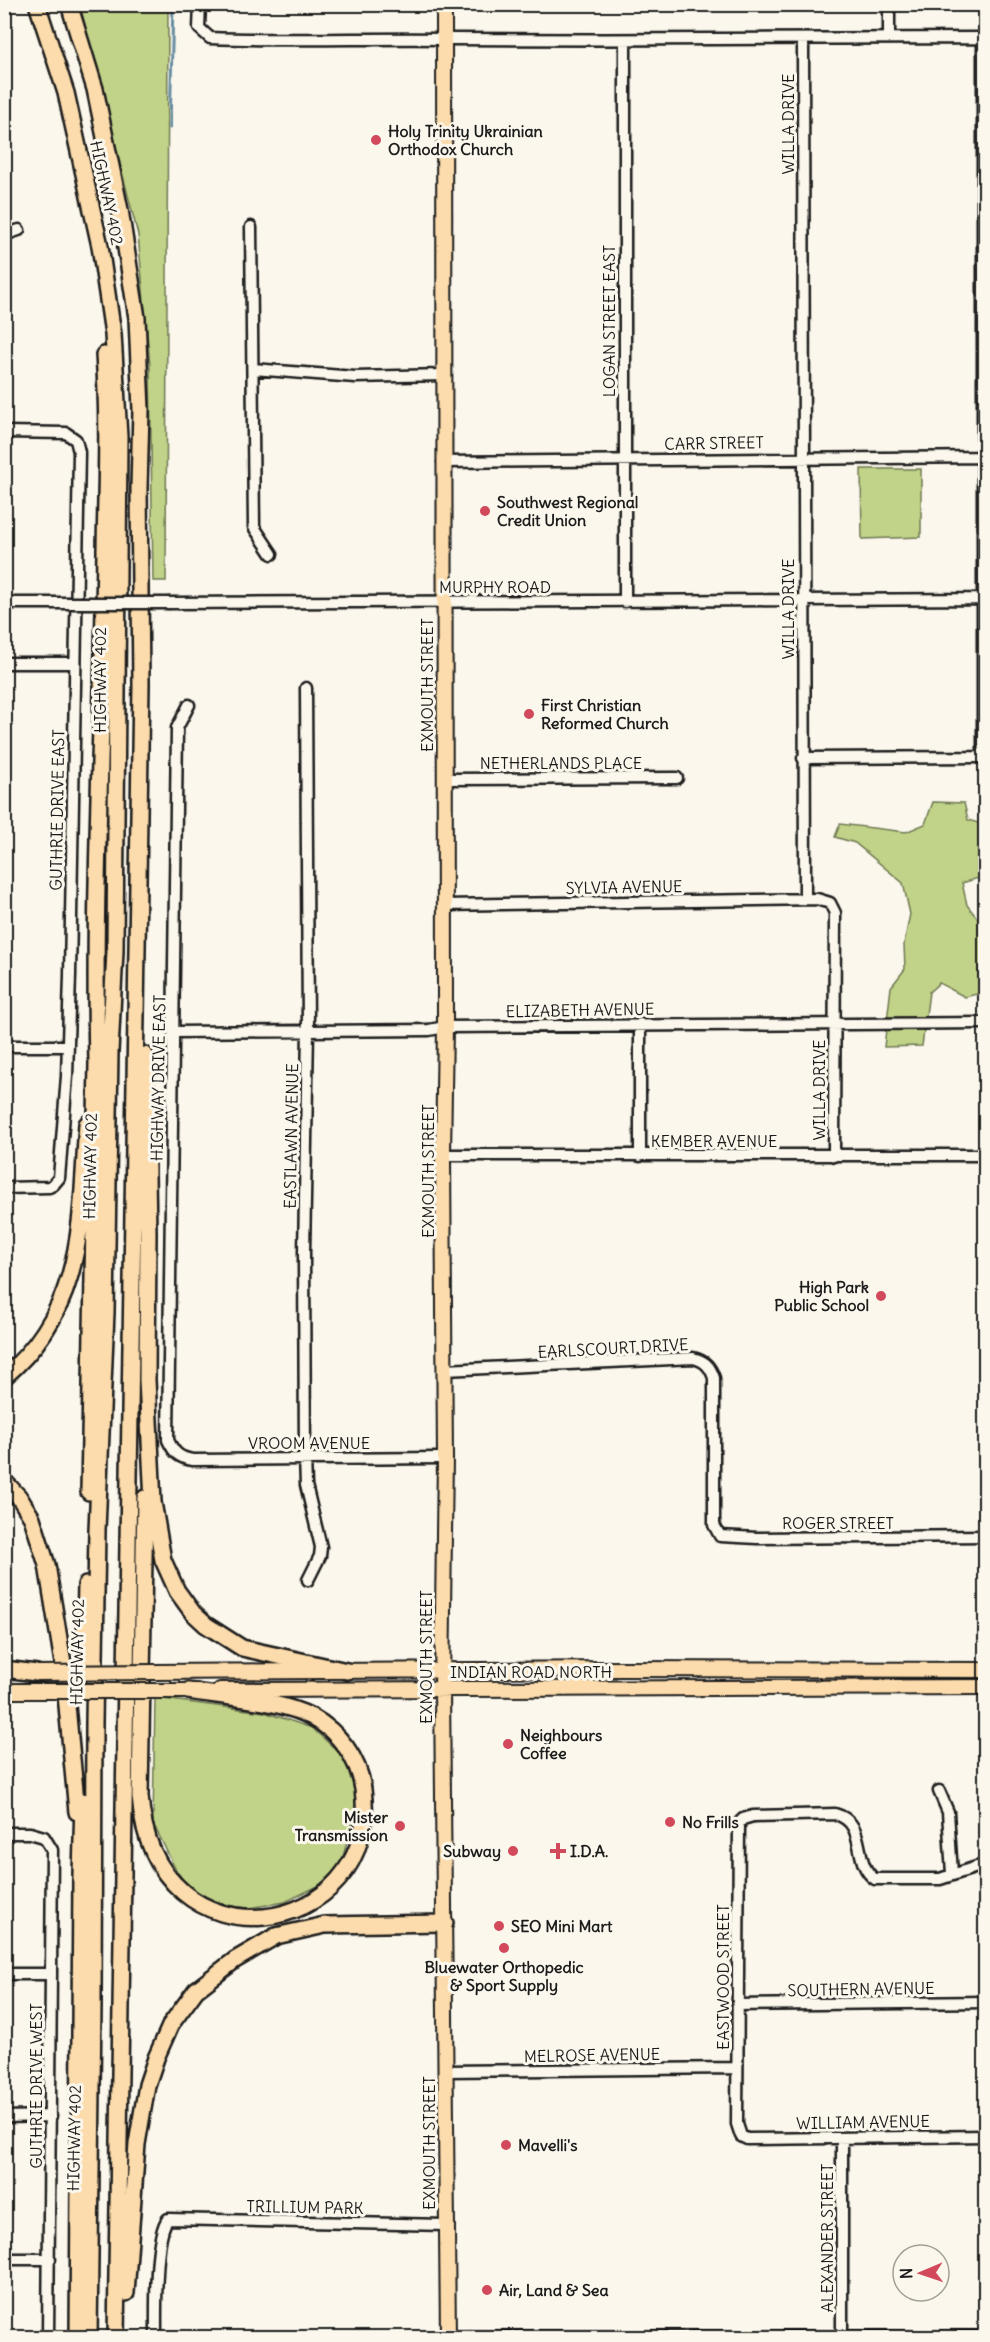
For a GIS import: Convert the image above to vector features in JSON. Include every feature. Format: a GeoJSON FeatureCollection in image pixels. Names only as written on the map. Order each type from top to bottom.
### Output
{"type":"FeatureCollection","features":[{"type":"Feature","properties":{"kind":"highway","name":"HIGHWAY 402"},"geometry":{"type":"LineString","coordinates":[[37,4],[77,135],[102,255],[113,334],[116,377],[119,501],[115,951],[110,1052],[106,1312],[97,1530],[89,2337]]}},
{"type":"Feature","properties":{"kind":"highway","name":"HIGHWAY 402"},"geometry":{"type":"LineString","coordinates":[[69,4],[95,88],[120,210],[137,318],[141,410],[139,488],[141,684],[116,2337]]}},
{"type":"Feature","properties":{"kind":"highway"},"geometry":{"type":"LineString","coordinates":[[77,135],[101,310],[107,412],[95,998],[97,1063],[94,1284],[81,1875],[78,2337]]}},
{"type":"Feature","properties":{"kind":"highway"},"geometry":{"type":"LineString","coordinates":[[141,684],[147,836],[144,997],[148,1233],[140,1796],[146,1836],[158,1862],[171,1882],[186,1896],[204,1906],[229,1915],[255,1919],[286,1914],[301,1908],[326,1891],[338,1879],[347,1868],[360,1839],[364,1802],[360,1778],[353,1758],[335,1734],[319,1721],[300,1712],[283,1706],[188,1691]]}},
{"type":"Feature","properties":{"kind":"highway"},"geometry":{"type":"LineString","coordinates":[[99,2337],[104,2004],[103,1722],[117,1053],[115,951]]}},
{"type":"Feature","properties":{"kind":"highway"},"geometry":{"type":"LineString","coordinates":[[4,1377],[31,1352],[44,1334],[63,1300],[70,1280],[80,1214],[95,998]]}},
{"type":"Feature","properties":{"kind":"highway"},"geometry":{"type":"LineString","coordinates":[[147,1380],[151,1477],[156,1527],[163,1560],[185,1603],[206,1625],[242,1648],[347,1671]]}},
{"type":"Feature","properties":{"kind":"highway"},"geometry":{"type":"LineString","coordinates":[[4,1481],[19,1497],[32,1518],[47,1565],[59,1630],[69,1713],[81,1875]]}},
{"type":"Feature","properties":{"kind":"highway"},"geometry":{"type":"LineString","coordinates":[[4,1671],[36,1673]]}},
{"type":"Feature","properties":{"kind":"highway"},"geometry":{"type":"LineString","coordinates":[[125,2337],[137,2144],[147,2085],[171,2024],[196,1990],[235,1960],[276,1936],[325,1925],[445,1923]]}},
{"type":"Feature","properties":{"kind":"main road","name":"EXMOUTH STREET"},"geometry":{"type":"LineString","coordinates":[[444,4],[445,1458],[442,1688],[448,2337]]}},
{"type":"Feature","properties":{"kind":"main road","name":"INDIAN ROAD NORTH"},"geometry":{"type":"LineString","coordinates":[[36,1673],[986,1670]]}},
{"type":"Feature","properties":{"kind":"main road","name":"INDIAN ROAD NORTH"},"geometry":{"type":"LineString","coordinates":[[4,1691],[986,1687]]}},
{"type":"Feature","properties":{"kind":"street"},"geometry":{"type":"LineString","coordinates":[[200,4],[199,28],[210,38],[305,40],[984,38],[984,757],[803,758]]}},
{"type":"Feature","properties":{"kind":"street"},"geometry":{"type":"LineString","coordinates":[[889,4],[889,38]]}},
{"type":"Feature","properties":{"kind":"street","name":"WILLA DRIVE"},"geometry":{"type":"LineString","coordinates":[[802,39],[805,899],[825,901],[834,907],[834,1156]]}},
{"type":"Feature","properties":{"kind":"street","name":"LOGAN STREET EAST"},"geometry":{"type":"LineString","coordinates":[[625,40],[623,459],[625,602]]}},
{"type":"Feature","properties":{"kind":"street"},"geometry":{"type":"LineString","coordinates":[[251,227],[254,527],[272,554]]}},
{"type":"Feature","properties":{"kind":"street"},"geometry":{"type":"LineString","coordinates":[[4,235],[19,230]]}},
{"type":"Feature","properties":{"kind":"street"},"geometry":{"type":"LineString","coordinates":[[253,369],[355,377],[443,375]]}},
{"type":"Feature","properties":{"kind":"street","name":"GUTHRIE DRIVE EAST"},"geometry":{"type":"LineString","coordinates":[[4,432],[66,432],[72,435],[79,452],[68,1046],[58,1178],[53,1185],[42,1188],[4,1188]]}},
{"type":"Feature","properties":{"kind":"street","name":"CARR STREET"},"geometry":{"type":"LineString","coordinates":[[443,462],[984,457]]}},
{"type":"Feature","properties":{"kind":"street","name":"MURPHY ROAD"},"geometry":{"type":"LineString","coordinates":[[4,603],[984,599]]}},
{"type":"Feature","properties":{"kind":"street"},"geometry":{"type":"LineString","coordinates":[[4,663],[75,663]]}},
{"type":"Feature","properties":{"kind":"street","name":"EASTLAWN AVENUE"},"geometry":{"type":"LineString","coordinates":[[306,688],[308,1030],[304,1253],[305,1458],[306,1485],[321,1547],[320,1556],[308,1580]]}},
{"type":"Feature","properties":{"kind":"street","name":"HIGHWAY DRIVE EAST"},"geometry":{"type":"LineString","coordinates":[[174,1452],[168,1440],[177,728],[189,705]]}},
{"type":"Feature","properties":{"kind":"street","name":"NETHERLANDS PLACE"},"geometry":{"type":"LineString","coordinates":[[444,778],[677,778]]}},
{"type":"Feature","properties":{"kind":"street","name":"SYLVIA AVENUE"},"geometry":{"type":"LineString","coordinates":[[444,904],[805,899]]}},
{"type":"Feature","properties":{"kind":"street","name":"ELIZABETH AVENUE"},"geometry":{"type":"LineString","coordinates":[[174,1032],[429,1030],[640,1024],[986,1023]]}},
{"type":"Feature","properties":{"kind":"street"},"geometry":{"type":"LineString","coordinates":[[640,1024],[640,1156]]}},
{"type":"Feature","properties":{"kind":"street"},"geometry":{"type":"LineString","coordinates":[[4,1046],[68,1046]]}},
{"type":"Feature","properties":{"kind":"street","name":"KEMBER AVENUE"},"geometry":{"type":"LineString","coordinates":[[443,1155],[986,1155]]}},
{"type":"Feature","properties":{"kind":"street","name":"EARLSCOURT DRIVE"},"geometry":{"type":"LineString","coordinates":[[445,1370],[693,1358],[701,1360],[710,1368],[714,1378],[714,1509]]}},
{"type":"Feature","properties":{"kind":"street","name":"VROOM AVENUE"},"geometry":{"type":"LineString","coordinates":[[174,1452],[182,1458],[193,1460],[445,1458]]}},
{"type":"Feature","properties":{"kind":"street","name":"ROGER STREET"},"geometry":{"type":"LineString","coordinates":[[714,1509],[715,1530],[720,1536],[728,1538],[986,1536]]}},
{"type":"Feature","properties":{"kind":"street"},"geometry":{"type":"LineString","coordinates":[[939,1791],[948,1812],[952,1874],[986,1864]]}},
{"type":"Feature","properties":{"kind":"street","name":"EASTWOOD STREET"},"geometry":{"type":"LineString","coordinates":[[741,2136],[737,2124],[739,1823],[753,1816],[835,1814],[843,1816],[854,1826],[866,1870],[875,1879],[933,1880],[952,1874]]}},
{"type":"Feature","properties":{"kind":"street","name":"GUTHRIE DRIVE WEST"},"geometry":{"type":"LineString","coordinates":[[4,1833],[30,1833],[44,1836],[51,1850],[48,2337]]}},
{"type":"Feature","properties":{"kind":"street"},"geometry":{"type":"LineString","coordinates":[[4,1974],[51,1974]]}},
{"type":"Feature","properties":{"kind":"street","name":"SOUTHERN AVENUE"},"geometry":{"type":"LineString","coordinates":[[738,2005],[986,2002]]}},
{"type":"Feature","properties":{"kind":"street","name":"MELROSE AVENUE"},"geometry":{"type":"LineString","coordinates":[[446,2071],[737,2068]]}},
{"type":"Feature","properties":{"kind":"street"},"geometry":{"type":"LineString","coordinates":[[4,2117],[51,2116]]}},
{"type":"Feature","properties":{"kind":"street","name":"WILLIAM AVENUE"},"geometry":{"type":"LineString","coordinates":[[741,2136],[747,2139],[986,2136]]}},
{"type":"Feature","properties":{"kind":"street","name":"ALEXANDER STREET"},"geometry":{"type":"LineString","coordinates":[[842,2138],[842,2336]]}},
{"type":"Feature","properties":{"kind":"street","name":"TRILLIUM PARK"},"geometry":{"type":"LineString","coordinates":[[156,2337],[157,2275],[165,2223],[168,2219],[446,2225]]}},
{"type":"Feature","properties":{"kind":"street"},"geometry":{"type":"LineString","coordinates":[[4,2259],[50,2259]]}},
{"type":"Feature","properties":{"kind":"street"},"geometry":{"type":"LineString","coordinates":[[448,2337],[986,2337]]}},
{"type":"Feature","properties":{"kind":"green space"},"geometry":{"type":"Polygon","coordinates":[[[80,5],[168,5],[166,581],[153,581],[150,366],[138,235],[80,5]]]}},
{"type":"Feature","properties":{"kind":"green space"},"geometry":{"type":"Polygon","coordinates":[[[861,469],[921,469],[921,537],[862,539],[861,469]]]}},
{"type":"Feature","properties":{"kind":"green space"},"geometry":{"type":"Polygon","coordinates":[[[933,802],[964,803],[968,820],[985,825],[985,876],[962,883],[967,905],[985,928],[985,992],[965,997],[939,983],[929,992],[922,1046],[884,1047],[891,987],[905,969],[904,944],[910,914],[903,883],[855,843],[835,837],[840,824],[906,832],[925,824],[933,802]]]}},
{"type":"Feature","properties":{"kind":"green space"},"geometry":{"type":"Polygon","coordinates":[[[155,1698],[264,1712],[312,1728],[344,1757],[358,1801],[341,1864],[320,1885],[285,1902],[249,1908],[212,1904],[187,1885],[176,1870],[153,1823],[155,1698]]]}},
{"type":"Feature","properties":{"kind":"waterway"},"geometry":{"type":"LineString","coordinates":[[170,128],[173,4]]}},
{"type":"Feature","properties":{"kind":"place","name":"Holy Trinity Ukrainian Orthodox Church"},"geometry":{"type":"Point","coordinates":[376,140]}},
{"type":"Feature","properties":{"kind":"place","name":"Southwest Regional Credit Union"},"geometry":{"type":"Point","coordinates":[485,511]}},
{"type":"Feature","properties":{"kind":"place","name":"First Christian Reformed Church"},"geometry":{"type":"Point","coordinates":[529,714]}},
{"type":"Feature","properties":{"kind":"place","name":"High Park Public School"},"geometry":{"type":"Point","coordinates":[881,1296]}},
{"type":"Feature","properties":{"kind":"place","name":"Neighbours Coffee"},"geometry":{"type":"Point","coordinates":[508,1744]}},
{"type":"Feature","properties":{"kind":"place","name":"No Frills"},"geometry":{"type":"Point","coordinates":[670,1822]}},
{"type":"Feature","properties":{"kind":"place","name":"Mister Transmission"},"geometry":{"type":"Point","coordinates":[400,1826]}},
{"type":"Feature","properties":{"kind":"place","name":"Subway"},"geometry":{"type":"Point","coordinates":[513,1851]}},
{"type":"Feature","properties":{"kind":"place","name":"I.D.A."},"geometry":{"type":"Point","coordinates":[558,1851]}},
{"type":"Feature","properties":{"kind":"place","name":"SEO Mini Mart"},"geometry":{"type":"Point","coordinates":[499,1926]}},
{"type":"Feature","properties":{"kind":"place","name":"Bluewater Orthopedic & Sport Supply"},"geometry":{"type":"Point","coordinates":[504,1948]}},
{"type":"Feature","properties":{"kind":"place","name":"Mavelli's"},"geometry":{"type":"Point","coordinates":[506,2145]}},
{"type":"Feature","properties":{"kind":"place","name":"Air, Land & Sea"},"geometry":{"type":"Point","coordinates":[487,2290]}}]}
